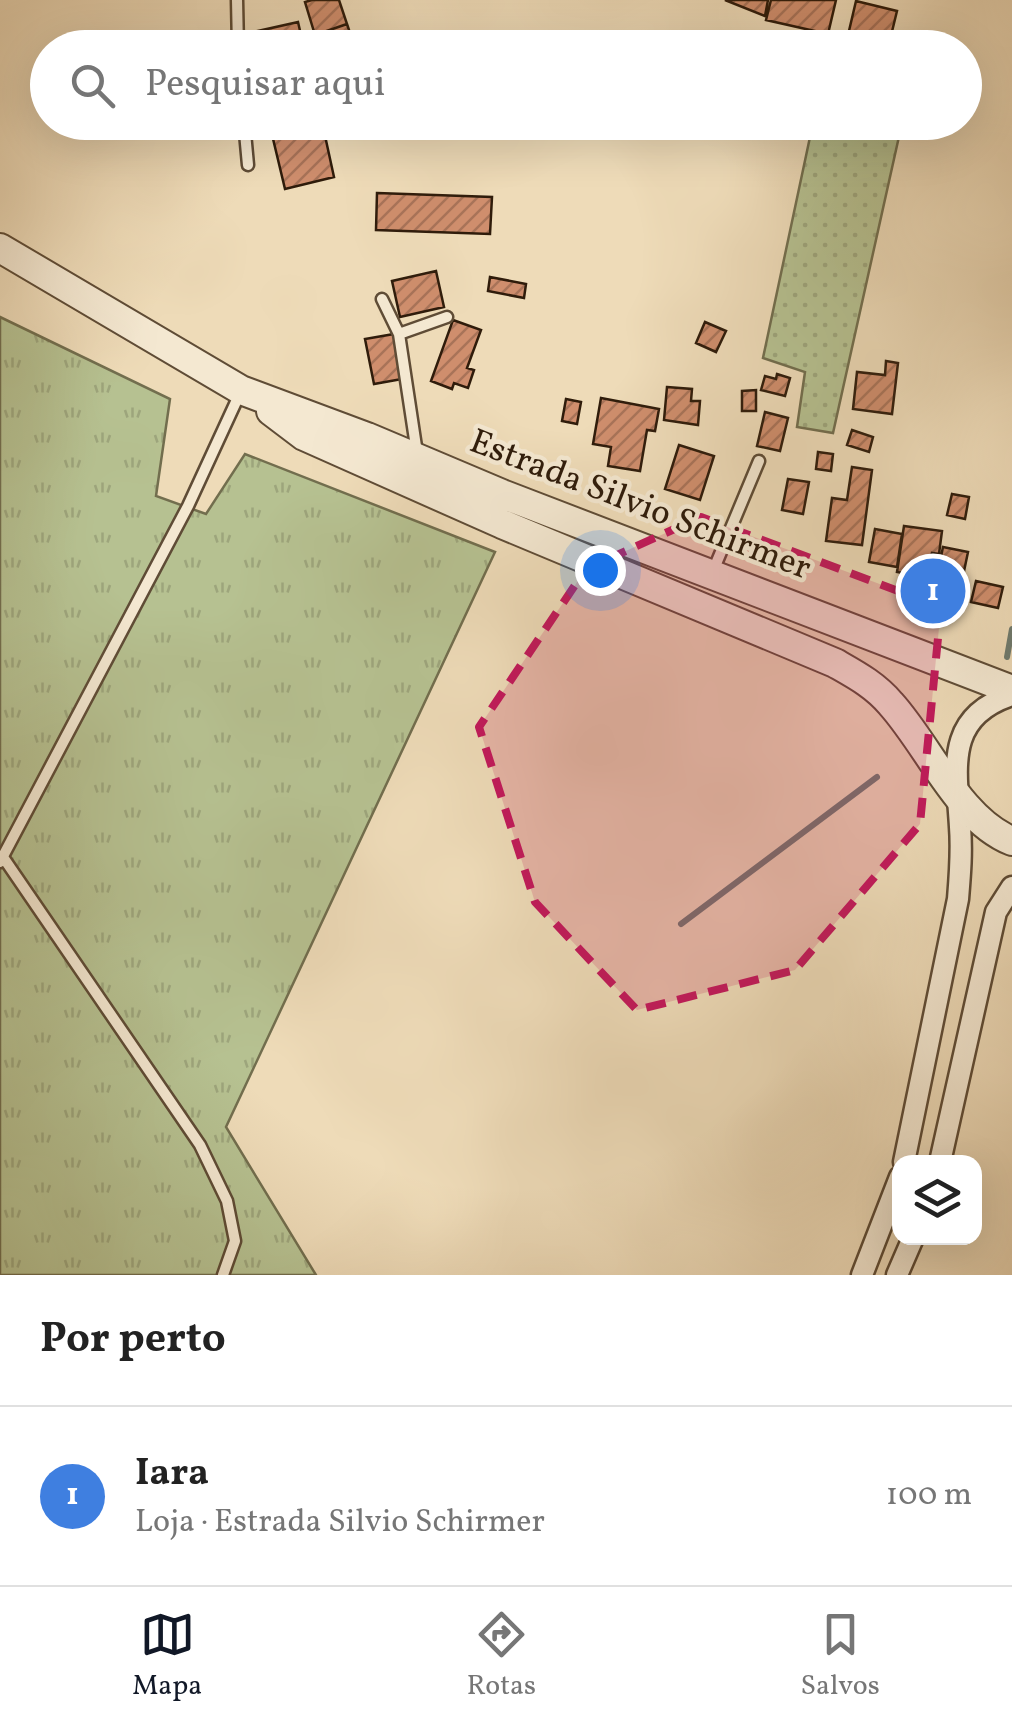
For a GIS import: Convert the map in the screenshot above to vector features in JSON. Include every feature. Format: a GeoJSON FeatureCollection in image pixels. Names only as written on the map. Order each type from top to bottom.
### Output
{"type":"FeatureCollection","features":[{"type":"Feature","properties":{"kind":"street","name":"Estrada Silvio Schirmer"},"geometry":{"type":"LineString","coordinates":[[0,248],[241,390],[304,436],[502,524],[835,663],[866,680],[891,704],[980,823],[1012,841]]}},
{"type":"Feature","properties":{"kind":"street","name":"Estrada Silvio Schirmer"},"geometry":{"type":"LineString","coordinates":[[241,390],[1012,692]]}},
{"type":"Feature","properties":{"kind":"street"},"geometry":{"type":"LineString","coordinates":[[905,1155],[958,899],[962,855],[954,766],[966,728],[984,709],[1012,692]]}},
{"type":"Feature","properties":{"kind":"street"},"geometry":{"type":"LineString","coordinates":[[942,1155],[996,912],[1012,887]]}},
{"type":"Feature","properties":{"kind":"street"},"geometry":{"type":"LineString","coordinates":[[862,1275],[892,1198]]}},
{"type":"Feature","properties":{"kind":"street"},"geometry":{"type":"LineString","coordinates":[[898,1275],[910,1245]]}},
{"type":"Feature","properties":{"kind":"lane"},"geometry":{"type":"LineString","coordinates":[[237,0],[238,30]]}},
{"type":"Feature","properties":{"kind":"lane"},"geometry":{"type":"LineString","coordinates":[[246,140],[248,165]]}},
{"type":"Feature","properties":{"kind":"lane"},"geometry":{"type":"LineString","coordinates":[[382,299],[399,334],[418,459]]}},
{"type":"Feature","properties":{"kind":"lane"},"geometry":{"type":"LineString","coordinates":[[399,334],[447,317]]}},
{"type":"Feature","properties":{"kind":"lane"},"geometry":{"type":"LineString","coordinates":[[224,1275],[234,1241],[232,1228],[227,1201],[200,1145],[1,860],[188,506],[241,390]]}},
{"type":"Feature","properties":{"kind":"lane"},"geometry":{"type":"LineString","coordinates":[[711,575],[759,461]]}},
{"type":"Feature","properties":{"kind":"highlighted area"},"geometry":{"type":"Polygon","coordinates":[[[701,517],[941,607],[920,824],[795,970],[637,1010],[535,902],[479,727],[586,569],[701,517]]]}},
{"type":"Feature","properties":{"kind":"green space"},"geometry":{"type":"Polygon","coordinates":[[[809,140],[898,140],[833,433],[797,427],[805,372],[763,358],[809,140]]]}},
{"type":"Feature","properties":{"kind":"green space"},"geometry":{"type":"Polygon","coordinates":[[[0,317],[170,399],[156,496],[206,514],[245,454],[495,552],[226,1127],[316,1275],[0,1275],[0,317]]]}},
{"type":"Feature","properties":{"kind":"building"},"geometry":{"type":"Polygon","coordinates":[[[339,0],[347,24],[313,30],[305,2],[339,0]]]}},
{"type":"Feature","properties":{"kind":"building"},"geometry":{"type":"Polygon","coordinates":[[[725,0],[768,0],[765,16],[725,0]]]}},
{"type":"Feature","properties":{"kind":"building"},"geometry":{"type":"Polygon","coordinates":[[[771,0],[836,0],[829,30],[766,20],[771,0]]]}},
{"type":"Feature","properties":{"kind":"building"},"geometry":{"type":"Polygon","coordinates":[[[856,1],[897,11],[892,30],[849,30],[856,1]]]}},
{"type":"Feature","properties":{"kind":"building"},"geometry":{"type":"Polygon","coordinates":[[[298,22],[300,30],[262,30],[298,22]]]}},
{"type":"Feature","properties":{"kind":"building"},"geometry":{"type":"Polygon","coordinates":[[[273,140],[326,140],[334,177],[285,189],[273,140]]]}},
{"type":"Feature","properties":{"kind":"building"},"geometry":{"type":"Polygon","coordinates":[[[377,193],[492,197],[490,234],[376,230],[377,193]]]}},
{"type":"Feature","properties":{"kind":"building"},"geometry":{"type":"Polygon","coordinates":[[[436,271],[444,307],[400,317],[392,281],[436,271]]]}},
{"type":"Feature","properties":{"kind":"building"},"geometry":{"type":"Polygon","coordinates":[[[490,277],[526,284],[524,298],[488,291],[490,277]]]}},
{"type":"Feature","properties":{"kind":"building"},"geometry":{"type":"Polygon","coordinates":[[[453,320],[481,330],[467,368],[474,370],[468,388],[454,383],[452,389],[431,381],[453,320]]]}},
{"type":"Feature","properties":{"kind":"building"},"geometry":{"type":"Polygon","coordinates":[[[705,322],[726,331],[716,352],[696,343],[705,322]]]}},
{"type":"Feature","properties":{"kind":"building"},"geometry":{"type":"Polygon","coordinates":[[[394,334],[402,379],[374,384],[365,339],[394,334]]]}},
{"type":"Feature","properties":{"kind":"building"},"geometry":{"type":"Polygon","coordinates":[[[886,361],[898,363],[892,414],[853,409],[857,372],[885,375],[886,361]]]}},
{"type":"Feature","properties":{"kind":"building"},"geometry":{"type":"Polygon","coordinates":[[[777,374],[790,378],[785,396],[761,390],[765,376],[776,379],[777,374]]]}},
{"type":"Feature","properties":{"kind":"building"},"geometry":{"type":"Polygon","coordinates":[[[667,387],[692,389],[691,401],[700,401],[698,425],[664,420],[667,387]]]}},
{"type":"Feature","properties":{"kind":"building"},"geometry":{"type":"Polygon","coordinates":[[[756,390],[756,411],[742,411],[742,391],[756,390]]]}},
{"type":"Feature","properties":{"kind":"building"},"geometry":{"type":"Polygon","coordinates":[[[601,398],[659,409],[655,431],[647,430],[640,471],[608,466],[611,447],[593,444],[601,398]]]}},
{"type":"Feature","properties":{"kind":"building"},"geometry":{"type":"Polygon","coordinates":[[[566,399],[581,402],[577,424],[562,421],[566,399]]]}},
{"type":"Feature","properties":{"kind":"building"},"geometry":{"type":"Polygon","coordinates":[[[765,412],[788,418],[780,451],[757,446],[765,412]]]}},
{"type":"Feature","properties":{"kind":"building"},"geometry":{"type":"Polygon","coordinates":[[[852,430],[873,437],[869,452],[847,445],[852,430]]]}},
{"type":"Feature","properties":{"kind":"building"},"geometry":{"type":"Polygon","coordinates":[[[679,445],[714,456],[700,500],[665,489],[679,445]]]}},
{"type":"Feature","properties":{"kind":"building"},"geometry":{"type":"Polygon","coordinates":[[[818,452],[833,454],[831,471],[816,469],[818,452]]]}},
{"type":"Feature","properties":{"kind":"building"},"geometry":{"type":"Polygon","coordinates":[[[852,467],[872,470],[862,545],[826,541],[832,498],[847,500],[852,467]]]}},
{"type":"Feature","properties":{"kind":"building"},"geometry":{"type":"Polygon","coordinates":[[[788,479],[809,482],[803,514],[782,510],[788,479]]]}},
{"type":"Feature","properties":{"kind":"building"},"geometry":{"type":"Polygon","coordinates":[[[952,494],[969,497],[965,519],[947,515],[952,494]]]}},
{"type":"Feature","properties":{"kind":"building"},"geometry":{"type":"Polygon","coordinates":[[[904,526],[942,531],[939,554],[932,553],[928,577],[897,572],[904,526]]]}},
{"type":"Feature","properties":{"kind":"building"},"geometry":{"type":"Polygon","coordinates":[[[875,529],[902,534],[897,567],[869,562],[875,529]]]}},
{"type":"Feature","properties":{"kind":"building"},"geometry":{"type":"Polygon","coordinates":[[[943,547],[968,552],[958,600],[933,595],[943,547]]]}},
{"type":"Feature","properties":{"kind":"building"},"geometry":{"type":"Polygon","coordinates":[[[976,581],[1003,587],[998,608],[971,602],[976,581]]]}},
{"type":"Feature","properties":{"kind":"waterway"},"geometry":{"type":"LineString","coordinates":[[1007,657],[1012,629]]}},
{"type":"Feature","properties":{"kind":"waterway"},"geometry":{"type":"LineString","coordinates":[[681,924],[877,777]]}},
{"type":"Feature","properties":{"kind":"place","name":"Iara"},"geometry":{"type":"Point","coordinates":[933,591]}}]}
